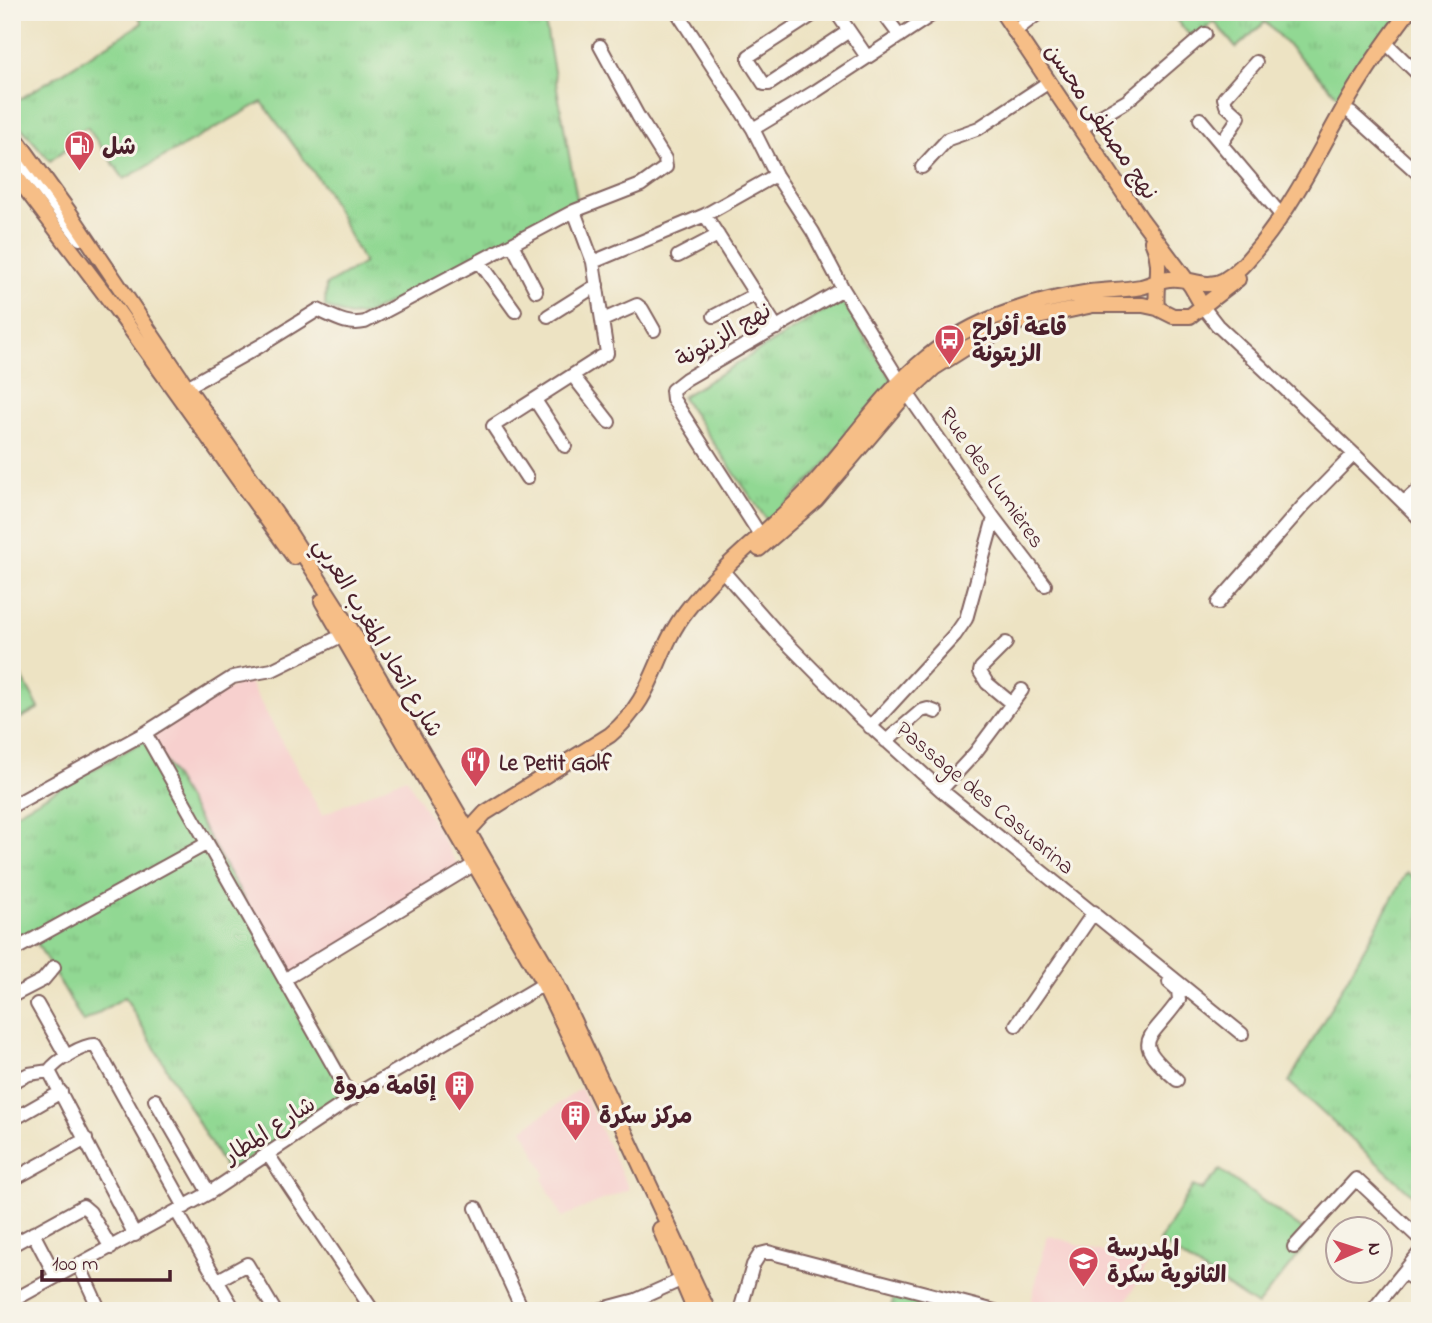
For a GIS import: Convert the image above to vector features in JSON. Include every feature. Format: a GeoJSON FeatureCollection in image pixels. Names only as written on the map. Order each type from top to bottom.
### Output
{"type":"FeatureCollection","features":[{"type":"Feature","properties":{"kind":"main road","name":"نهج مصطفى محسن"},"geometry":{"type":"LineString","coordinates":[[1002,12],[1203,307]]}},
{"type":"Feature","properties":{"kind":"main road"},"geometry":{"type":"LineString","coordinates":[[903,387],[996,332],[1024,320],[1093,305],[1125,304],[1157,308],[1169,315],[1183,317],[1190,316],[1203,307],[1247,270],[1275,236],[1316,175],[1408,12]]}},
{"type":"Feature","properties":{"kind":"main road"},"geometry":{"type":"LineString","coordinates":[[464,835],[485,813],[610,735],[623,724],[646,692],[679,620],[721,574],[816,500],[903,387],[938,348],[991,318],[1018,308],[1059,298],[1143,286],[1175,278],[1212,284],[1228,277],[1243,265],[1282,216],[1350,97],[1419,12]]}},
{"type":"Feature","properties":{"kind":"main road","name":"شارع اتحاد المغرب العربي"},"geometry":{"type":"LineString","coordinates":[[12,133],[290,534],[352,631],[464,835],[554,979],[708,1311]]}},
{"type":"Feature","properties":{"kind":"main road","name":"شارع اتحاد المغرب العربي"},"geometry":{"type":"LineString","coordinates":[[12,171],[119,313],[295,559],[455,819]]}},
{"type":"Feature","properties":{"kind":"main road","name":"نهج مصطفى محسن"},"geometry":{"type":"LineString","coordinates":[[1141,219],[1157,254],[1160,272],[1158,281]]}},
{"type":"Feature","properties":{"kind":"main road"},"geometry":{"type":"LineString","coordinates":[[1157,308],[1158,281]]}},
{"type":"Feature","properties":{"kind":"main road"},"geometry":{"type":"LineString","coordinates":[[455,819],[485,813]]}},
{"type":"Feature","properties":{"kind":"main road","name":"شارع اتحاد المغرب العربي"},"geometry":{"type":"LineString","coordinates":[[464,835],[475,864],[544,984],[683,1279],[695,1311]]}},
{"type":"Feature","properties":{"kind":"street","name":"Rue des Lumières"},"geometry":{"type":"LineString","coordinates":[[677,12],[752,129],[776,176],[813,232],[843,289],[903,387],[1045,585]]}},
{"type":"Feature","properties":{"kind":"street"},"geometry":{"type":"LineString","coordinates":[[817,12],[800,17],[749,56],[749,61],[764,84],[769,84],[849,31]]}},
{"type":"Feature","properties":{"kind":"street"},"geometry":{"type":"LineString","coordinates":[[836,12],[867,57]]}},
{"type":"Feature","properties":{"kind":"street"},"geometry":{"type":"LineString","coordinates":[[882,12],[900,36]]}},
{"type":"Feature","properties":{"kind":"street"},"geometry":{"type":"LineString","coordinates":[[752,129],[936,12]]}},
{"type":"Feature","properties":{"kind":"street"},"geometry":{"type":"LineString","coordinates":[[1014,32],[1040,12]]}},
{"type":"Feature","properties":{"kind":"street"},"geometry":{"type":"LineString","coordinates":[[1081,128],[1127,101],[1205,34]]}},
{"type":"Feature","properties":{"kind":"street"},"geometry":{"type":"LineString","coordinates":[[187,387],[318,310],[345,322],[355,324],[365,321],[574,211],[641,185],[659,173],[666,166],[662,154],[638,117],[600,46]]}},
{"type":"Feature","properties":{"kind":"street"},"geometry":{"type":"LineString","coordinates":[[1389,47],[1420,76]]}},
{"type":"Feature","properties":{"kind":"street"},"geometry":{"type":"LineString","coordinates":[[1221,144],[1239,117],[1226,105],[1224,98],[1256,62]]}},
{"type":"Feature","properties":{"kind":"street"},"geometry":{"type":"LineString","coordinates":[[922,167],[948,139],[979,128],[1049,82]]}},
{"type":"Feature","properties":{"kind":"street"},"geometry":{"type":"LineString","coordinates":[[1351,113],[1420,175]]}},
{"type":"Feature","properties":{"kind":"street"},"geometry":{"type":"LineString","coordinates":[[1200,119],[1282,216]]}},
{"type":"Feature","properties":{"kind":"street"},"geometry":{"type":"LineString","coordinates":[[12,150],[131,306]]}},
{"type":"Feature","properties":{"kind":"street"},"geometry":{"type":"LineString","coordinates":[[593,262],[705,215],[776,176]]}},
{"type":"Feature","properties":{"kind":"street"},"geometry":{"type":"LineString","coordinates":[[527,478],[493,426],[607,353],[593,262],[574,211]]}},
{"type":"Feature","properties":{"kind":"street"},"geometry":{"type":"LineString","coordinates":[[705,215],[776,328]]}},
{"type":"Feature","properties":{"kind":"street"},"geometry":{"type":"LineString","coordinates":[[678,256],[718,235]]}},
{"type":"Feature","properties":{"kind":"street"},"geometry":{"type":"LineString","coordinates":[[512,244],[536,291]]}},
{"type":"Feature","properties":{"kind":"street"},"geometry":{"type":"LineString","coordinates":[[480,261],[515,311]]}},
{"type":"Feature","properties":{"kind":"street"},"geometry":{"type":"LineString","coordinates":[[548,316],[597,285]]}},
{"type":"Feature","properties":{"kind":"street","name":"نهج الزيتونة"},"geometry":{"type":"LineString","coordinates":[[763,540],[671,393],[673,387],[686,379],[843,289]]}},
{"type":"Feature","properties":{"kind":"street"},"geometry":{"type":"LineString","coordinates":[[714,316],[756,294]]}},
{"type":"Feature","properties":{"kind":"street"},"geometry":{"type":"LineString","coordinates":[[603,320],[637,305],[644,311],[654,330]]}},
{"type":"Feature","properties":{"kind":"street"},"geometry":{"type":"LineString","coordinates":[[1203,307],[1217,324],[1420,519]]}},
{"type":"Feature","properties":{"kind":"street"},"geometry":{"type":"LineString","coordinates":[[573,376],[609,422]]}},
{"type":"Feature","properties":{"kind":"street"},"geometry":{"type":"LineString","coordinates":[[535,400],[565,446]]}},
{"type":"Feature","properties":{"kind":"street"},"geometry":{"type":"LineString","coordinates":[[1218,603],[1303,506],[1354,454]]}},
{"type":"Feature","properties":{"kind":"street"},"geometry":{"type":"LineString","coordinates":[[1404,502],[1420,488]]}},
{"type":"Feature","properties":{"kind":"street"},"geometry":{"type":"LineString","coordinates":[[870,727],[955,635],[966,619],[994,517]]}},
{"type":"Feature","properties":{"kind":"street","name":"Passage des Casuarina"},"geometry":{"type":"LineString","coordinates":[[721,574],[870,727],[941,790],[1242,1034]]}},
{"type":"Feature","properties":{"kind":"street"},"geometry":{"type":"LineString","coordinates":[[14,801],[145,733],[233,677],[272,670],[343,635]]}},
{"type":"Feature","properties":{"kind":"street"},"geometry":{"type":"LineString","coordinates":[[1006,643],[980,672],[987,683],[1011,703]]}},
{"type":"Feature","properties":{"kind":"street"},"geometry":{"type":"LineString","coordinates":[[941,790],[975,753],[1022,690]]}},
{"type":"Feature","properties":{"kind":"street"},"geometry":{"type":"LineString","coordinates":[[886,741],[921,711],[928,709],[936,712]]}},
{"type":"Feature","properties":{"kind":"street"},"geometry":{"type":"LineString","coordinates":[[145,733],[352,1100]]}},
{"type":"Feature","properties":{"kind":"street"},"geometry":{"type":"LineString","coordinates":[[12,951],[206,844]]}},
{"type":"Feature","properties":{"kind":"street"},"geometry":{"type":"LineString","coordinates":[[292,975],[475,864]]}},
{"type":"Feature","properties":{"kind":"street"},"geometry":{"type":"LineString","coordinates":[[1016,1025],[1093,914],[1178,990],[1179,1000],[1150,1036],[1147,1045],[1149,1054],[1177,1080]]}},
{"type":"Feature","properties":{"kind":"street"},"geometry":{"type":"LineString","coordinates":[[12,996],[43,980],[54,967]]}},
{"type":"Feature","properties":{"kind":"street","name":"شارع المطار"},"geometry":{"type":"LineString","coordinates":[[12,1301],[181,1210],[364,1090],[544,984]]}},
{"type":"Feature","properties":{"kind":"street"},"geometry":{"type":"LineString","coordinates":[[37,1004],[66,1057]]}},
{"type":"Feature","properties":{"kind":"street"},"geometry":{"type":"LineString","coordinates":[[49,1072],[66,1057],[90,1045],[97,1047],[235,1311]]}},
{"type":"Feature","properties":{"kind":"street"},"geometry":{"type":"LineString","coordinates":[[12,1082],[29,1074],[49,1072]]}},
{"type":"Feature","properties":{"kind":"street"},"geometry":{"type":"LineString","coordinates":[[49,1072],[135,1235]]}},
{"type":"Feature","properties":{"kind":"street"},"geometry":{"type":"LineString","coordinates":[[12,1120],[61,1092]]}},
{"type":"Feature","properties":{"kind":"street"},"geometry":{"type":"LineString","coordinates":[[155,1100],[209,1193]]}},
{"type":"Feature","properties":{"kind":"street"},"geometry":{"type":"LineString","coordinates":[[12,1181],[86,1139]]}},
{"type":"Feature","properties":{"kind":"street"},"geometry":{"type":"LineString","coordinates":[[267,1153],[373,1311]]}},
{"type":"Feature","properties":{"kind":"street"},"geometry":{"type":"LineString","coordinates":[[1294,1247],[1356,1179],[1420,1239]]}},
{"type":"Feature","properties":{"kind":"street"},"geometry":{"type":"LineString","coordinates":[[12,1245],[75,1208],[85,1206],[111,1248]]}},
{"type":"Feature","properties":{"kind":"street"},"geometry":{"type":"LineString","coordinates":[[476,1208],[523,1311]]}},
{"type":"Feature","properties":{"kind":"street"},"geometry":{"type":"LineString","coordinates":[[33,1233],[56,1277]]}},
{"type":"Feature","properties":{"kind":"street"},"geometry":{"type":"LineString","coordinates":[[740,1311],[753,1265],[760,1254],[768,1252],[995,1311]]}},
{"type":"Feature","properties":{"kind":"street"},"geometry":{"type":"LineString","coordinates":[[1372,1311],[1420,1252]]}},
{"type":"Feature","properties":{"kind":"street"},"geometry":{"type":"LineString","coordinates":[[218,1280],[247,1264],[275,1311]]}},
{"type":"Feature","properties":{"kind":"street"},"geometry":{"type":"LineString","coordinates":[[79,1265],[100,1311]]}},
{"type":"Feature","properties":{"kind":"street"},"geometry":{"type":"LineString","coordinates":[[1404,1273],[1420,1284]]}},
{"type":"Feature","properties":{"kind":"street"},"geometry":{"type":"LineString","coordinates":[[595,1311],[636,1300],[683,1279]]}},
{"type":"Feature","properties":{"kind":"shaded area"},"geometry":{"type":"Polygon","coordinates":[[[248,679],[322,815],[406,777],[462,872],[290,979],[151,737],[248,679]]]}},
{"type":"Feature","properties":{"kind":"shaded area"},"geometry":{"type":"Polygon","coordinates":[[[581,1088],[629,1189],[562,1217],[542,1178],[546,1175],[523,1129],[581,1088]]]}},
{"type":"Feature","properties":{"kind":"shaded area","name":"المدرسة الثانوية سكرة"},"geometry":{"type":"Polygon","coordinates":[[[1047,1235],[1147,1265],[1121,1311],[1029,1311],[1047,1235]]]}},
{"type":"Feature","properties":{"kind":"green space"},"geometry":{"type":"Polygon","coordinates":[[[137,12],[562,12],[545,22],[578,204],[368,314],[349,316],[325,307],[326,285],[364,263],[325,188],[262,102],[124,179],[87,127],[69,139],[71,145],[50,161],[12,117],[12,104],[142,23],[137,12]]]}},
{"type":"Feature","properties":{"kind":"green space"},"geometry":{"type":"Polygon","coordinates":[[[1169,12],[1403,12],[1364,59],[1340,98],[1265,22],[1236,48],[1214,21],[1194,40],[1169,12]]]}},
{"type":"Feature","properties":{"kind":"green space"},"geometry":{"type":"Polygon","coordinates":[[[842,300],[892,380],[818,473],[768,522],[682,397],[842,300]]]}},
{"type":"Feature","properties":{"kind":"green space"},"geometry":{"type":"Polygon","coordinates":[[[12,673],[20,674],[39,708],[12,723],[12,673]]]}},
{"type":"Feature","properties":{"kind":"green space"},"geometry":{"type":"Polygon","coordinates":[[[151,737],[354,1091],[227,1172],[125,997],[83,1022],[34,938],[12,948],[12,815],[151,737]]]}},
{"type":"Feature","properties":{"kind":"green space"},"geometry":{"type":"Polygon","coordinates":[[[1407,872],[1420,883],[1420,1202],[1289,1082],[1407,872]]]}},
{"type":"Feature","properties":{"kind":"green space"},"geometry":{"type":"Polygon","coordinates":[[[1220,1170],[1313,1237],[1257,1306],[1159,1242],[1193,1186],[1202,1190],[1220,1170]]]}},
{"type":"Feature","properties":{"kind":"green space"},"geometry":{"type":"Polygon","coordinates":[[[896,1290],[976,1311],[890,1311],[896,1290]]]}},
{"type":"Feature","properties":{"kind":"place","name":"شل"},"geometry":{"type":"Point","coordinates":[79,173]}},
{"type":"Feature","properties":{"kind":"place","name":"قاعة أفراح الزيتونة"},"geometry":{"type":"Point","coordinates":[949,367]}},
{"type":"Feature","properties":{"kind":"place","name":"Le Petit Golf"},"geometry":{"type":"Point","coordinates":[476,789]}},
{"type":"Feature","properties":{"kind":"place","name":"إقامة مروة"},"geometry":{"type":"Point","coordinates":[459,1113]}},
{"type":"Feature","properties":{"kind":"place","name":"مركز سكرة"},"geometry":{"type":"Point","coordinates":[576,1142]}},
{"type":"Feature","properties":{"kind":"place","name":"المدرسة الثانوية سكرة"},"geometry":{"type":"Point","coordinates":[1084,1288]}}]}
